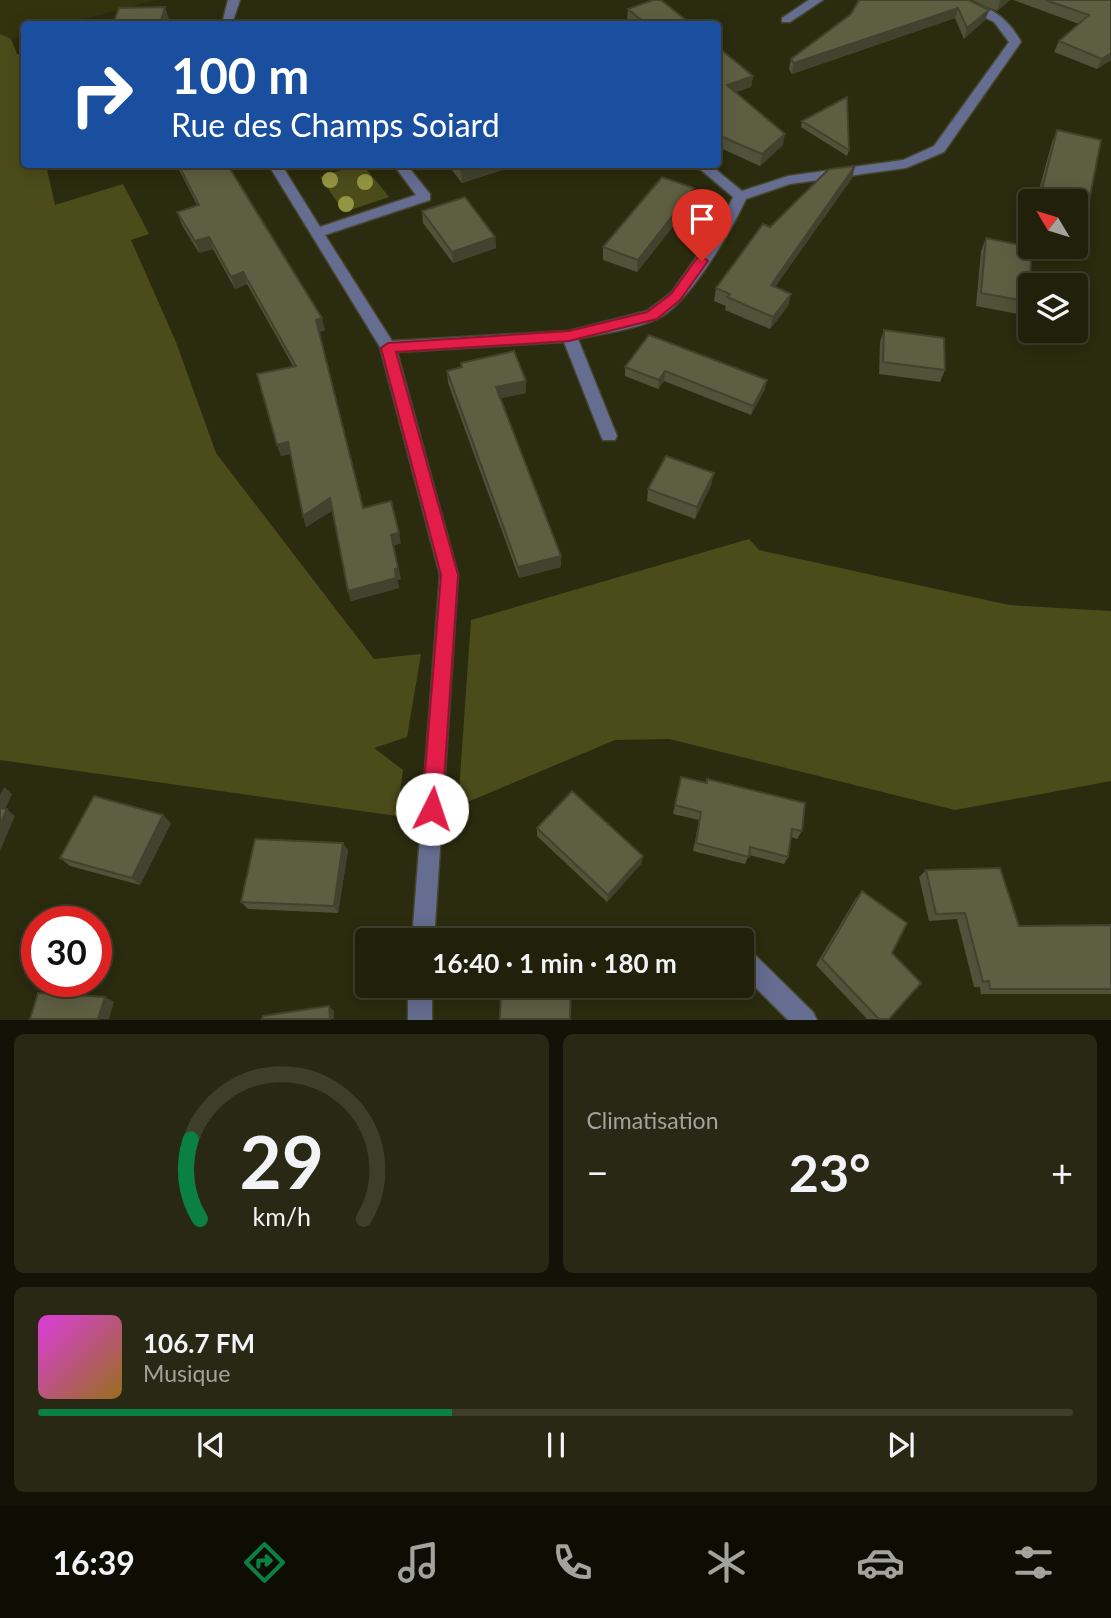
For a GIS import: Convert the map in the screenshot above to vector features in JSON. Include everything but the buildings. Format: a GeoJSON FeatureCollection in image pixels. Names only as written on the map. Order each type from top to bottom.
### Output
{"type":"FeatureCollection","features":[{"type":"Feature","properties":{"kind":"street"},"geometry":{"type":"LineString","coordinates":[[228,21],[234,0]]}},
{"type":"Feature","properties":{"kind":"street"},"geometry":{"type":"LineString","coordinates":[[786,20],[817,0]]}},
{"type":"Feature","properties":{"kind":"street"},"geometry":{"type":"LineString","coordinates":[[388,348],[569,336],[652,315],[676,297],[727,225],[740,196],[788,180],[906,164],[939,149],[1015,41],[1008,26],[985,10],[957,0]]}},
{"type":"Feature","properties":{"kind":"street"},"geometry":{"type":"LineString","coordinates":[[277,168],[319,232],[388,348],[449,575],[424,928]]}},
{"type":"Feature","properties":{"kind":"street"},"geometry":{"type":"LineString","coordinates":[[319,232],[425,197],[402,168]]}},
{"type":"Feature","properties":{"kind":"street"},"geometry":{"type":"LineString","coordinates":[[705,168],[740,196]]}},
{"type":"Feature","properties":{"kind":"street"},"geometry":{"type":"LineString","coordinates":[[569,336],[610,436]]}},
{"type":"Feature","properties":{"kind":"street"},"geometry":{"type":"LineString","coordinates":[[754,970],[805,1020]]}},
{"type":"Feature","properties":{"kind":"street"},"geometry":{"type":"LineString","coordinates":[[420,998],[420,1020]]}},
{"type":"Feature","properties":{"kind":"shaded area"},"geometry":{"type":"Polygon","coordinates":[[[0,0],[156,0],[76,21],[21,21],[21,36],[12,39],[17,54],[0,58],[0,0]]]}},
{"type":"Feature","properties":{"kind":"shaded area"},"geometry":{"type":"Polygon","coordinates":[[[0,34],[11,39],[17,54],[21,54],[21,168],[47,168],[55,205],[123,184],[149,234],[131,240],[176,342],[216,453],[374,659],[421,654],[407,737],[374,748],[403,770],[397,816],[0,760],[0,34]]]}},
{"type":"Feature","properties":{"kind":"shaded area"},"geometry":{"type":"Polygon","coordinates":[[[347,168],[365,168],[389,197],[344,212],[320,177],[347,168]]]}},
{"type":"Feature","properties":{"kind":"shaded area"},"geometry":{"type":"Polygon","coordinates":[[[749,539],[759,550],[1009,605],[1111,611],[1111,781],[955,810],[669,739],[615,740],[458,806],[471,620],[749,539]]]}},
{"type":"Feature","properties":{"kind":"route"},"geometry":{"type":"LineString","coordinates":[[432,809],[449,575],[388,348],[451,341],[569,336],[652,315],[676,297],[702,261]]}}]}
